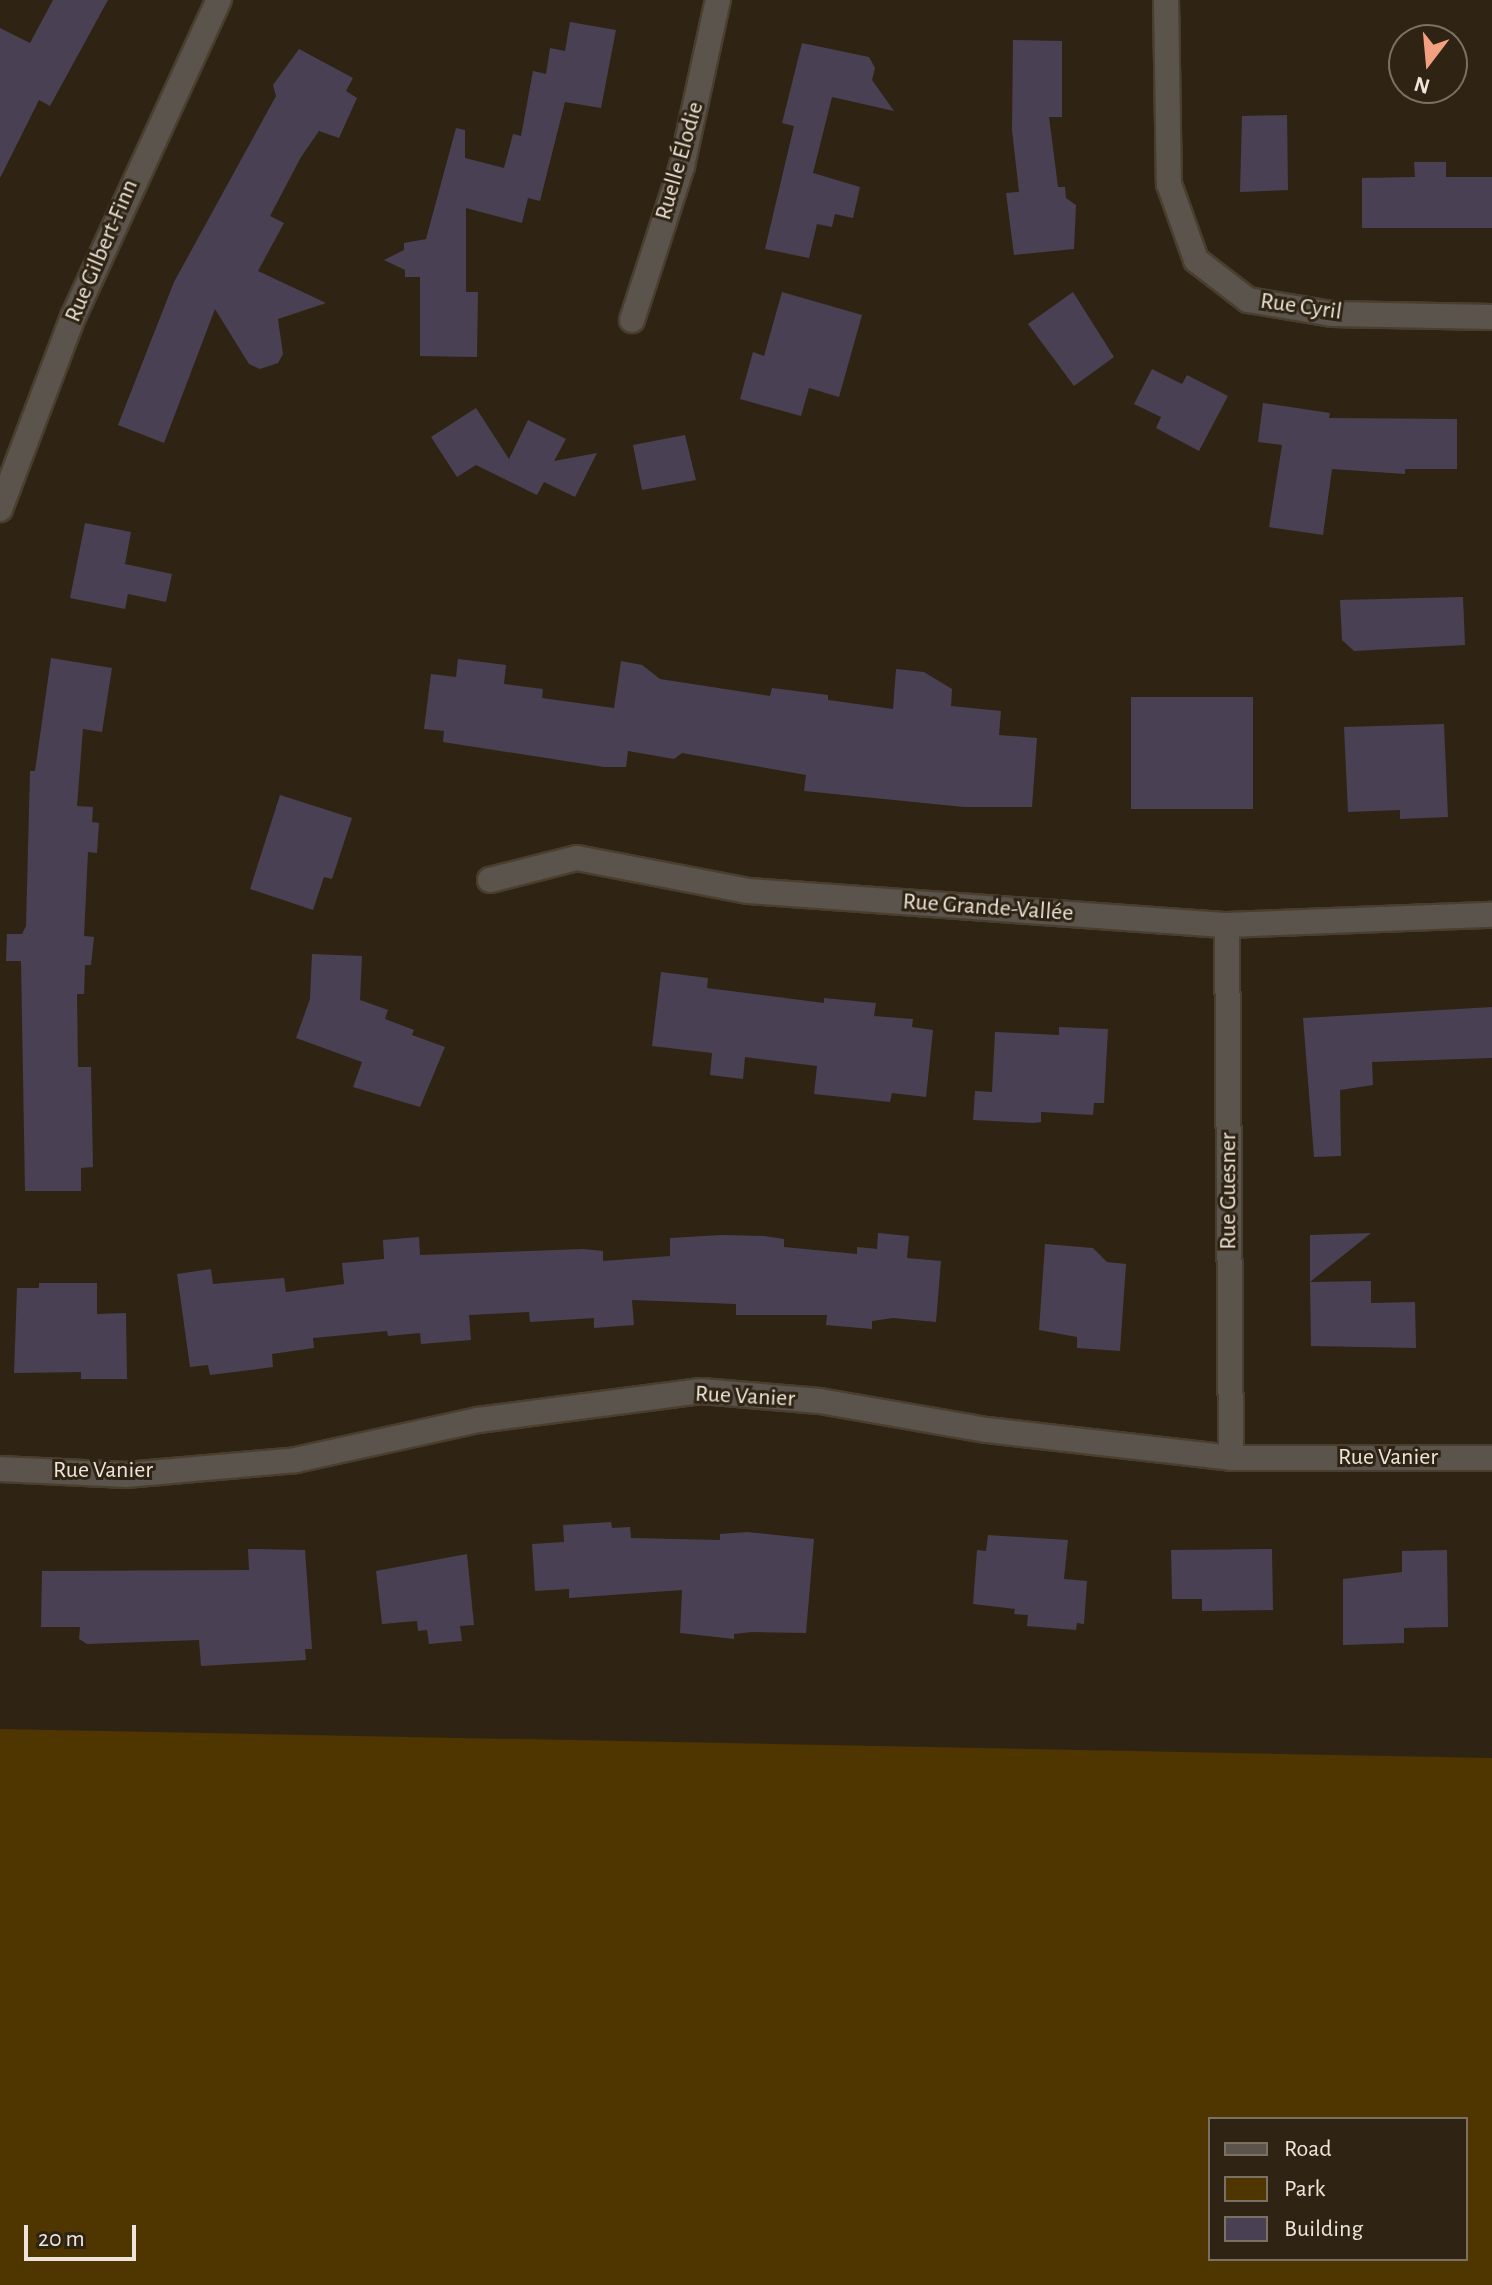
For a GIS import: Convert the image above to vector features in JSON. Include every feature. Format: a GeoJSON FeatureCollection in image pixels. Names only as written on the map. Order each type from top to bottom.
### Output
{"type":"FeatureCollection","features":[{"type":"Feature","properties":{"kind":"street","name":"Rue Gilbert-Finn"},"geometry":{"type":"LineString","coordinates":[[0,509],[73,317],[219,0]]}},
{"type":"Feature","properties":{"kind":"street","name":"Ruelle Élodie"},"geometry":{"type":"LineString","coordinates":[[632,320],[682,166],[718,0]]}},
{"type":"Feature","properties":{"kind":"street","name":"Rue Cyril"},"geometry":{"type":"LineString","coordinates":[[1166,0],[1169,184],[1196,260],[1248,300],[1332,314],[1492,317]]}},
{"type":"Feature","properties":{"kind":"street","name":"Rue Grande-Vallée"},"geometry":{"type":"LineString","coordinates":[[490,880],[577,858],[749,891],[1227,925],[1492,915]]}},
{"type":"Feature","properties":{"kind":"street","name":"Rue Guesner"},"geometry":{"type":"LineString","coordinates":[[1227,925],[1231,1458]]}},
{"type":"Feature","properties":{"kind":"street","name":"Rue Vanier"},"geometry":{"type":"LineString","coordinates":[[0,1469],[126,1475],[296,1460],[478,1420],[701,1391],[820,1401],[987,1430],[1231,1458],[1492,1458]]}},
{"type":"Feature","properties":{"kind":"green space"},"geometry":{"type":"Polygon","coordinates":[[[0,1729],[1492,1758],[1492,2285],[0,2285],[0,1729]]]}},
{"type":"Feature","properties":{"kind":"building"},"geometry":{"type":"Polygon","coordinates":[[[53,0],[108,0],[50,106],[39,100],[0,178],[0,28],[30,43],[53,0]]]}},
{"type":"Feature","properties":{"kind":"building"},"geometry":{"type":"Polygon","coordinates":[[[570,22],[616,30],[601,108],[565,102],[540,201],[528,198],[522,223],[466,208],[466,292],[478,292],[477,357],[420,356],[420,277],[405,277],[405,270],[384,260],[404,250],[404,243],[426,239],[456,128],[465,130],[465,158],[504,168],[513,134],[521,136],[533,71],[546,74],[550,48],[565,51],[570,22]]]}},
{"type":"Feature","properties":{"kind":"building"},"geometry":{"type":"Polygon","coordinates":[[[1013,40],[1062,41],[1062,117],[1049,117],[1058,187],[1065,187],[1066,198],[1076,205],[1074,249],[1014,255],[1006,193],[1019,192],[1012,130],[1013,40]]]}},
{"type":"Feature","properties":{"kind":"building"},"geometry":{"type":"Polygon","coordinates":[[[802,43],[869,57],[875,68],[872,80],[894,111],[832,97],[813,173],[860,187],[853,218],[835,214],[832,227],[817,224],[809,258],[765,249],[794,126],[782,123],[802,43]]]}},
{"type":"Feature","properties":{"kind":"building"},"geometry":{"type":"Polygon","coordinates":[[[299,49],[353,78],[346,91],[357,98],[339,138],[319,131],[301,157],[270,216],[284,223],[258,271],[326,303],[278,319],[283,354],[278,363],[260,369],[249,364],[215,309],[164,443],[118,425],[174,282],[276,96],[273,85],[299,49]]]}},
{"type":"Feature","properties":{"kind":"building"},"geometry":{"type":"Polygon","coordinates":[[[1287,115],[1288,190],[1240,192],[1242,116],[1287,115]]]}},
{"type":"Feature","properties":{"kind":"building"},"geometry":{"type":"Polygon","coordinates":[[[1414,162],[1446,162],[1446,177],[1492,177],[1492,228],[1362,228],[1362,178],[1415,177],[1414,162]]]}},
{"type":"Feature","properties":{"kind":"building"},"geometry":{"type":"Polygon","coordinates":[[[782,292],[862,315],[839,397],[809,388],[801,416],[740,399],[753,352],[764,356],[782,292]]]}},
{"type":"Feature","properties":{"kind":"building"},"geometry":{"type":"Polygon","coordinates":[[[1073,292],[1114,357],[1074,386],[1028,324],[1073,292]]]}},
{"type":"Feature","properties":{"kind":"building"},"geometry":{"type":"Polygon","coordinates":[[[1152,369],[1182,384],[1187,375],[1228,396],[1199,451],[1156,428],[1161,417],[1134,404],[1152,369]]]}},
{"type":"Feature","properties":{"kind":"building"},"geometry":{"type":"Polygon","coordinates":[[[1263,403],[1330,413],[1329,418],[1457,419],[1457,469],[1405,469],[1405,474],[1332,469],[1323,535],[1269,527],[1282,445],[1258,442],[1263,403]]]}},
{"type":"Feature","properties":{"kind":"building"},"geometry":{"type":"Polygon","coordinates":[[[476,408],[509,459],[528,420],[566,439],[554,461],[597,453],[575,497],[544,482],[537,495],[476,465],[457,477],[431,437],[476,408]]]}},
{"type":"Feature","properties":{"kind":"building"},"geometry":{"type":"Polygon","coordinates":[[[685,435],[696,480],[642,490],[633,445],[685,435]]]}},
{"type":"Feature","properties":{"kind":"building"},"geometry":{"type":"Polygon","coordinates":[[[85,523],[131,532],[125,564],[172,574],[166,602],[128,594],[125,609],[70,598],[85,523]]]}},
{"type":"Feature","properties":{"kind":"building"},"geometry":{"type":"Polygon","coordinates":[[[1463,597],[1465,645],[1354,651],[1342,640],[1340,600],[1463,597]]]}},
{"type":"Feature","properties":{"kind":"building"},"geometry":{"type":"Polygon","coordinates":[[[51,658],[112,668],[102,732],[83,729],[77,806],[93,807],[92,822],[99,823],[97,853],[88,852],[84,936],[94,937],[91,965],[85,965],[84,994],[77,994],[78,1067],[91,1067],[93,1167],[81,1168],[81,1191],[25,1191],[21,961],[6,961],[7,934],[22,934],[26,926],[30,771],[35,771],[51,658]]]}},
{"type":"Feature","properties":{"kind":"building"},"geometry":{"type":"Polygon","coordinates":[[[458,659],[506,665],[504,684],[543,689],[542,698],[614,708],[621,661],[642,665],[660,679],[770,696],[772,688],[828,695],[828,700],[893,709],[896,669],[924,672],[952,689],[951,706],[1001,711],[999,735],[1037,738],[1032,807],[964,807],[804,791],[806,775],[682,753],[674,759],[628,751],[626,767],[604,767],[443,742],[444,731],[424,729],[431,674],[456,677],[458,659]]]}},
{"type":"Feature","properties":{"kind":"building"},"geometry":{"type":"Polygon","coordinates":[[[1131,697],[1253,697],[1253,809],[1131,809],[1131,697]]]}},
{"type":"Feature","properties":{"kind":"building"},"geometry":{"type":"Polygon","coordinates":[[[1444,724],[1448,817],[1400,819],[1400,810],[1348,812],[1344,727],[1444,724]]]}},
{"type":"Feature","properties":{"kind":"building"},"geometry":{"type":"Polygon","coordinates":[[[280,795],[352,818],[332,879],[324,877],[313,910],[250,889],[280,795]]]}},
{"type":"Feature","properties":{"kind":"building"},"geometry":{"type":"Polygon","coordinates":[[[312,954],[362,956],[360,1000],[388,1010],[385,1019],[414,1030],[412,1035],[445,1047],[420,1107],[353,1087],[362,1062],[296,1038],[310,999],[312,954]]]}},
{"type":"Feature","properties":{"kind":"building"},"geometry":{"type":"Polygon","coordinates":[[[661,972],[708,978],[707,988],[824,1003],[824,998],[876,1003],[874,1016],[913,1019],[912,1027],[933,1030],[926,1097],[892,1093],[890,1102],[814,1094],[817,1066],[745,1057],[743,1079],[710,1075],[712,1053],[652,1046],[661,972]]]}},
{"type":"Feature","properties":{"kind":"building"},"geometry":{"type":"Polygon","coordinates":[[[1492,1007],[1492,1058],[1372,1062],[1373,1085],[1340,1090],[1341,1156],[1314,1157],[1303,1018],[1492,1007]]]}},
{"type":"Feature","properties":{"kind":"building"},"geometry":{"type":"Polygon","coordinates":[[[1059,1027],[1108,1029],[1104,1103],[1094,1103],[1093,1115],[1041,1112],[1041,1122],[1034,1123],[973,1120],[975,1091],[992,1092],[995,1032],[1059,1035],[1059,1027]]]}},
{"type":"Feature","properties":{"kind":"building"},"geometry":{"type":"Polygon","coordinates":[[[878,1233],[909,1236],[907,1258],[941,1261],[936,1322],[893,1318],[872,1321],[872,1329],[826,1325],[827,1315],[736,1315],[736,1304],[632,1300],[634,1325],[594,1328],[594,1318],[530,1322],[529,1312],[469,1315],[471,1340],[421,1344],[420,1333],[388,1336],[387,1331],[313,1338],[314,1348],[272,1354],[273,1367],[210,1375],[208,1365],[190,1367],[177,1274],[211,1269],[213,1284],[284,1278],[286,1292],[344,1284],[342,1263],[384,1259],[383,1240],[419,1237],[420,1255],[583,1249],[603,1251],[603,1261],[670,1256],[670,1238],[722,1235],[764,1236],[784,1239],[784,1247],[857,1254],[857,1247],[877,1249],[878,1233]]]}},
{"type":"Feature","properties":{"kind":"building"},"geometry":{"type":"Polygon","coordinates":[[[1371,1233],[1310,1282],[1310,1235],[1371,1233]]]}},
{"type":"Feature","properties":{"kind":"building"},"geometry":{"type":"Polygon","coordinates":[[[1045,1244],[1093,1248],[1107,1262],[1126,1264],[1120,1351],[1077,1348],[1077,1337],[1039,1330],[1045,1244]]]}},
{"type":"Feature","properties":{"kind":"building"},"geometry":{"type":"Polygon","coordinates":[[[1371,1281],[1371,1303],[1415,1302],[1416,1348],[1311,1346],[1310,1282],[1371,1281]]]}},
{"type":"Feature","properties":{"kind":"building"},"geometry":{"type":"Polygon","coordinates":[[[39,1283],[97,1283],[97,1314],[126,1313],[127,1379],[81,1379],[81,1372],[14,1373],[17,1288],[39,1288],[39,1283]]]}},
{"type":"Feature","properties":{"kind":"building"},"geometry":{"type":"Polygon","coordinates":[[[611,1522],[612,1528],[630,1527],[631,1538],[720,1540],[720,1534],[747,1532],[814,1539],[806,1633],[752,1632],[734,1634],[734,1639],[680,1633],[682,1590],[569,1598],[569,1589],[535,1591],[532,1544],[564,1542],[563,1525],[611,1522]]]}},
{"type":"Feature","properties":{"kind":"building"},"geometry":{"type":"Polygon","coordinates":[[[988,1535],[1068,1540],[1064,1579],[1087,1581],[1084,1624],[1077,1623],[1076,1630],[1027,1626],[1028,1615],[1014,1614],[1015,1609],[973,1604],[977,1550],[986,1551],[988,1535]]]}},
{"type":"Feature","properties":{"kind":"building"},"geometry":{"type":"Polygon","coordinates":[[[248,1549],[305,1550],[312,1649],[305,1649],[306,1660],[201,1666],[199,1640],[87,1644],[79,1639],[80,1627],[41,1627],[42,1571],[249,1570],[248,1549]]]}},
{"type":"Feature","properties":{"kind":"building"},"geometry":{"type":"Polygon","coordinates":[[[1272,1549],[1273,1610],[1202,1611],[1202,1599],[1172,1599],[1171,1550],[1272,1549]]]}},
{"type":"Feature","properties":{"kind":"building"},"geometry":{"type":"Polygon","coordinates":[[[1447,1550],[1448,1627],[1404,1628],[1404,1643],[1343,1645],[1343,1579],[1402,1572],[1402,1551],[1447,1550]]]}},
{"type":"Feature","properties":{"kind":"building"},"geometry":{"type":"Polygon","coordinates":[[[467,1554],[474,1625],[460,1626],[462,1641],[429,1644],[427,1630],[418,1631],[417,1621],[382,1624],[376,1571],[467,1554]]]}}]}
